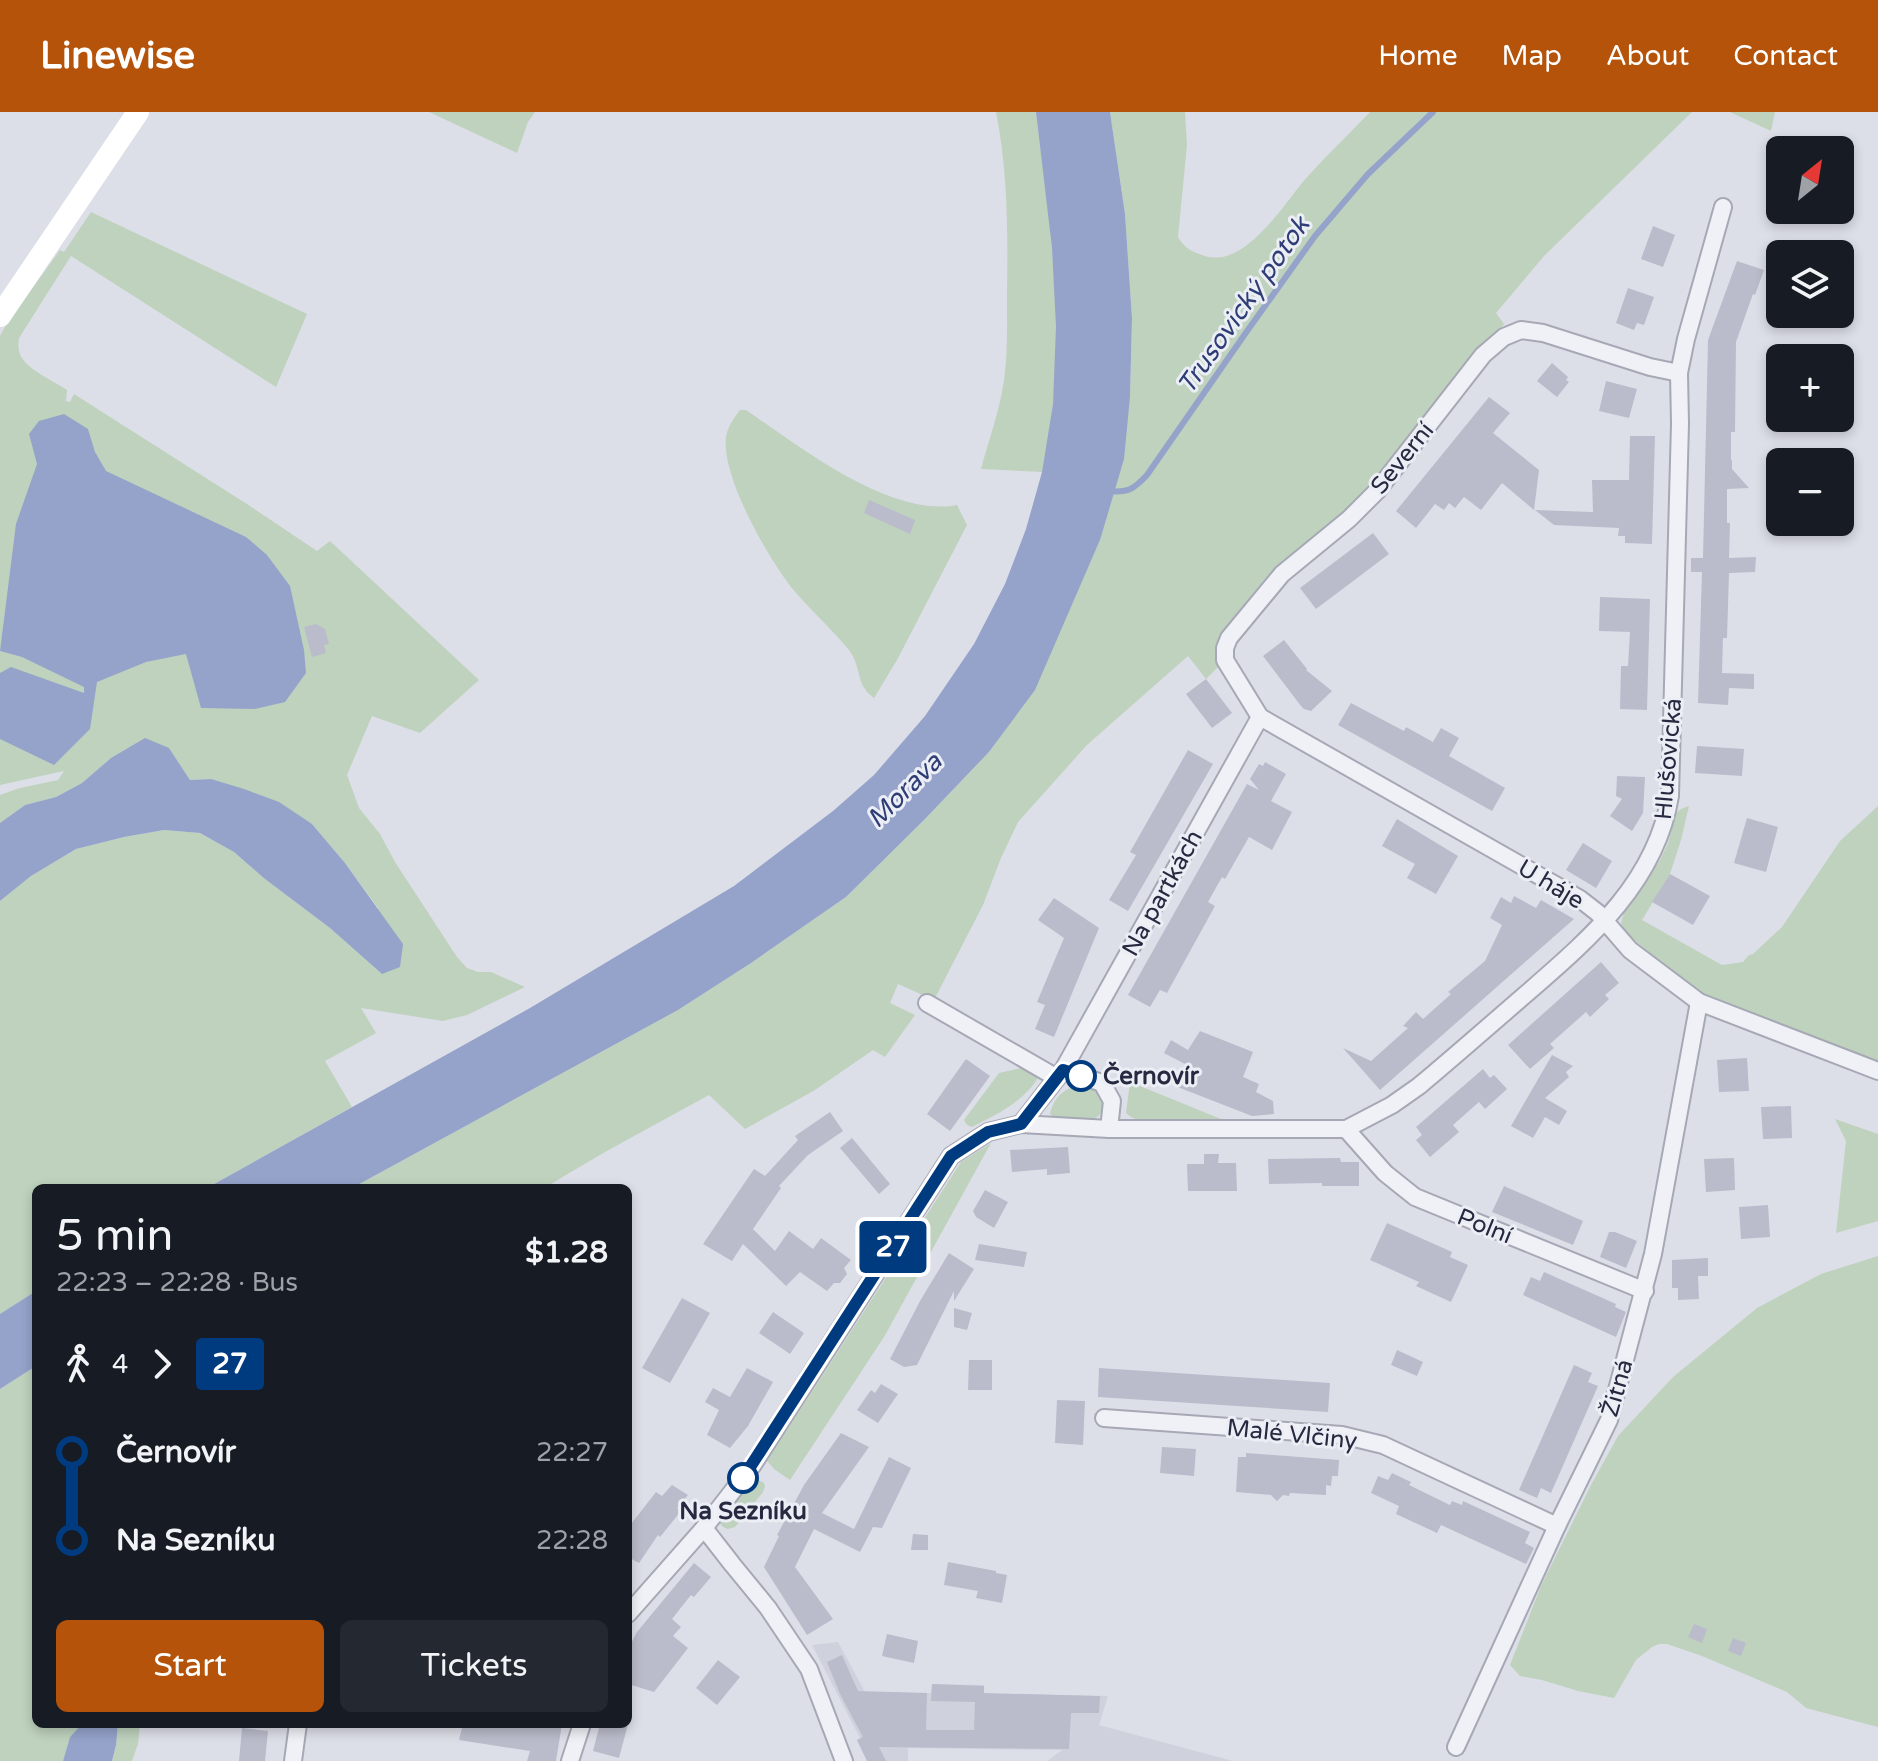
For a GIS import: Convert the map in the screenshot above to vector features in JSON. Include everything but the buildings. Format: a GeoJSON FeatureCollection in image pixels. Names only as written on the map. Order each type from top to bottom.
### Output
{"type":"FeatureCollection","features":[{"type":"Feature","properties":{"kind":"main road"},"geometry":{"type":"LineString","coordinates":[[0,316],[138,112]]}},
{"type":"Feature","properties":{"kind":"street","name":"Hlušovická"},"geometry":{"type":"LineString","coordinates":[[632,1609],[704,1528],[752,1466],[951,1156],[988,1132],[1021,1124],[1109,1129],[1346,1129],[1392,1105],[1419,1086],[1578,948],[1629,890],[1649,861],[1665,824],[1670,796],[1679,373],[1692,313],[1723,207]]}},
{"type":"Feature","properties":{"kind":"street","name":"Severní"},"geometry":{"type":"LineString","coordinates":[[1260,717],[1225,660],[1229,638],[1282,574],[1349,519],[1377,491],[1483,355],[1504,337],[1521,330],[1543,333],[1650,367],[1679,373]]}},
{"type":"Feature","properties":{"kind":"street","name":"U háje"},"geometry":{"type":"LineString","coordinates":[[1260,717],[1590,906],[1630,950],[1699,1002],[1878,1071]]}},
{"type":"Feature","properties":{"kind":"street","name":"Na partkách"},"geometry":{"type":"LineString","coordinates":[[1021,1124],[1060,1074],[1260,717]]}},
{"type":"Feature","properties":{"kind":"street","name":"Žitná"},"geometry":{"type":"LineString","coordinates":[[1456,1747],[1609,1420],[1645,1291],[1699,1002]]}},
{"type":"Feature","properties":{"kind":"street"},"geometry":{"type":"LineString","coordinates":[[927,1003],[1060,1074],[1102,1083],[1112,1101],[1109,1129]]}},
{"type":"Feature","properties":{"kind":"street","name":"Polní"},"geometry":{"type":"LineString","coordinates":[[1346,1129],[1385,1173],[1415,1197],[1645,1291]]}},
{"type":"Feature","properties":{"kind":"street","name":"Malé Vlčiny"},"geometry":{"type":"LineString","coordinates":[[1104,1418],[1342,1435],[1383,1445],[1557,1526]]}},
{"type":"Feature","properties":{"kind":"street"},"geometry":{"type":"LineString","coordinates":[[704,1528],[768,1608],[809,1669],[844,1761]]}},
{"type":"Feature","properties":{"kind":"street"},"geometry":{"type":"LineString","coordinates":[[293,1761],[297,1728]]}},
{"type":"Feature","properties":{"kind":"street"},"geometry":{"type":"LineString","coordinates":[[570,1761],[581,1728]]}},
{"type":"Feature","properties":{"kind":"shaded area"},"geometry":{"type":"Polygon","coordinates":[[[838,1642],[865,1692],[931,1693],[932,1684],[984,1685],[984,1693],[989,1694],[1108,1696],[1099,1725],[1233,1761],[1047,1761],[1062,1750],[908,1748],[908,1761],[867,1761],[857,1740],[860,1738],[812,1645],[838,1642]]]}},
{"type":"Feature","properties":{"kind":"green space"},"geometry":{"type":"Polygon","coordinates":[[[429,112],[535,112],[517,153],[429,112]]]}},
{"type":"Feature","properties":{"kind":"green space"},"geometry":{"type":"Polygon","coordinates":[[[996,112],[1036,112],[1053,258],[1057,332],[1053,405],[1042,472],[981,469],[1000,402],[1007,348],[1006,203],[996,112]]]}},
{"type":"Feature","properties":{"kind":"green space"},"geometry":{"type":"Polygon","coordinates":[[[1110,112],[1185,112],[1187,145],[1178,237],[1194,252],[1218,258],[1248,244],[1263,231],[1309,175],[1370,112],[1692,112],[1544,256],[1496,313],[1504,324],[1353,509],[1230,624],[1218,647],[1219,666],[1206,679],[1188,656],[1087,745],[1018,822],[983,905],[934,1000],[898,984],[890,1003],[915,1015],[885,1057],[873,1050],[815,1090],[745,1129],[709,1095],[551,1184],[359,1184],[678,1010],[751,963],[846,897],[989,752],[1034,690],[1100,540],[1130,397],[1132,318],[1125,214],[1110,112]]]}},
{"type":"Feature","properties":{"kind":"green space"},"geometry":{"type":"Polygon","coordinates":[[[1730,112],[1775,112],[1771,131],[1730,112]]]}},
{"type":"Feature","properties":{"kind":"green space"},"geometry":{"type":"Polygon","coordinates":[[[91,212],[307,314],[276,387],[71,256],[19,338],[19,348],[22,358],[30,367],[67,390],[66,401],[70,402],[74,394],[317,551],[330,541],[479,680],[420,733],[372,716],[347,775],[359,808],[380,834],[457,957],[467,968],[491,972],[525,987],[467,1015],[443,1021],[361,1008],[376,1033],[325,1061],[352,1107],[214,1184],[32,1184],[32,1294],[0,1314],[0,901],[31,876],[76,849],[164,830],[200,833],[234,852],[330,928],[382,974],[378,908],[312,824],[211,779],[190,780],[169,748],[111,758],[82,783],[56,797],[25,805],[0,823],[0,795],[58,780],[64,771],[0,785],[0,336],[60,250],[64,252],[91,212]]]}},
{"type":"Feature","properties":{"kind":"green space"},"geometry":{"type":"Polygon","coordinates":[[[740,410],[746,410],[818,459],[875,490],[903,501],[931,506],[957,505],[967,525],[874,698],[863,685],[849,650],[791,587],[748,515],[726,453],[727,433],[740,410]]]}},
{"type":"Feature","properties":{"kind":"green space"},"geometry":{"type":"Polygon","coordinates":[[[1689,806],[1670,874],[1642,920],[1722,965],[1743,962],[1782,927],[1840,841],[1878,806],[1878,1062],[1703,996],[1626,936],[1621,923],[1624,912],[1660,860],[1676,813],[1689,806]]]}},
{"type":"Feature","properties":{"kind":"green space"},"geometry":{"type":"Polygon","coordinates":[[[1022,1068],[1038,1078],[1032,1087],[990,1118],[972,1127],[967,1125],[964,1120],[999,1073],[1022,1068]]]}},
{"type":"Feature","properties":{"kind":"green space"},"geometry":{"type":"Polygon","coordinates":[[[1130,1082],[1226,1121],[1140,1121],[1126,1113],[1130,1082]]]}},
{"type":"Feature","properties":{"kind":"green space"},"geometry":{"type":"Polygon","coordinates":[[[1085,1085],[1096,1089],[1103,1098],[1104,1107],[1099,1115],[1078,1121],[1057,1120],[1050,1114],[1054,1102],[1062,1093],[1085,1085]]]}},
{"type":"Feature","properties":{"kind":"green space"},"geometry":{"type":"Polygon","coordinates":[[[1835,1119],[1878,1134],[1878,1221],[1836,1233],[1846,1141],[1835,1119]]]}},
{"type":"Feature","properties":{"kind":"green space"},"geometry":{"type":"Polygon","coordinates":[[[991,1143],[884,1337],[790,1480],[767,1461],[961,1162],[991,1143]]]}},
{"type":"Feature","properties":{"kind":"green space"},"geometry":{"type":"Polygon","coordinates":[[[1878,1256],[1878,1727],[1806,1708],[1787,1692],[1667,1644],[1652,1647],[1636,1660],[1614,1698],[1520,1676],[1510,1665],[1541,1586],[1618,1436],[1673,1377],[1757,1308],[1821,1274],[1878,1256]]]}},
{"type":"Feature","properties":{"kind":"green space"},"geometry":{"type":"Polygon","coordinates":[[[32,1369],[32,1728],[78,1728],[70,1737],[63,1761],[0,1761],[0,1389],[32,1369]]]}},
{"type":"Feature","properties":{"kind":"green space"},"geometry":{"type":"Polygon","coordinates":[[[755,1478],[764,1483],[763,1492],[735,1527],[723,1527],[720,1519],[749,1481],[755,1478]]]}},
{"type":"Feature","properties":{"kind":"green space"},"geometry":{"type":"Polygon","coordinates":[[[118,1728],[140,1728],[132,1761],[112,1761],[118,1728]]]}},
{"type":"Feature","properties":{"kind":"water","name":"Morava"},"geometry":{"type":"Polygon","coordinates":[[[1036,112],[1110,112],[1125,214],[1132,318],[1130,397],[1124,459],[1100,540],[1035,690],[989,752],[846,897],[678,1010],[359,1184],[214,1184],[530,1008],[734,886],[833,811],[874,775],[925,716],[974,644],[1005,584],[1026,529],[1042,472],[1053,404],[1056,327],[1052,248],[1036,112]]]}},
{"type":"Feature","properties":{"kind":"water"},"geometry":{"type":"Polygon","coordinates":[[[64,414],[88,429],[95,452],[106,471],[246,537],[267,555],[290,586],[304,650],[306,673],[285,702],[255,709],[201,708],[186,654],[146,662],[97,682],[90,729],[54,765],[0,739],[0,673],[11,667],[84,693],[84,687],[22,657],[0,651],[16,524],[37,464],[29,434],[39,421],[64,414]]]}},
{"type":"Feature","properties":{"kind":"water"},"geometry":{"type":"Polygon","coordinates":[[[145,738],[169,748],[190,780],[211,779],[244,789],[279,802],[312,824],[345,863],[403,944],[400,967],[382,974],[330,928],[234,852],[200,833],[164,830],[76,849],[31,876],[0,901],[0,823],[25,805],[56,797],[82,783],[111,758],[145,738]]]}},
{"type":"Feature","properties":{"kind":"water"},"geometry":{"type":"Polygon","coordinates":[[[32,1294],[32,1369],[0,1389],[0,1314],[32,1294]]]}},
{"type":"Feature","properties":{"kind":"water"},"geometry":{"type":"Polygon","coordinates":[[[78,1728],[118,1728],[112,1761],[63,1761],[70,1737],[78,1728]]]}},
{"type":"Feature","properties":{"kind":"waterway","name":"Trusovický potok"},"geometry":{"type":"LineString","coordinates":[[1109,491],[1130,489],[1147,475],[1315,236],[1368,174],[1433,112]]}},
{"type":"Feature","properties":{"kind":"bus line","name":"27"},"geometry":{"type":"LineString","coordinates":[[743,1478],[951,1156],[988,1132],[1021,1124],[1063,1070],[1081,1076]]}},
{"type":"Feature","properties":{"kind":"place","name":"Černovír"},"geometry":{"type":"Point","coordinates":[1081,1076]}},
{"type":"Feature","properties":{"kind":"place","name":"Na Sezníku"},"geometry":{"type":"Point","coordinates":[743,1478]}}]}
